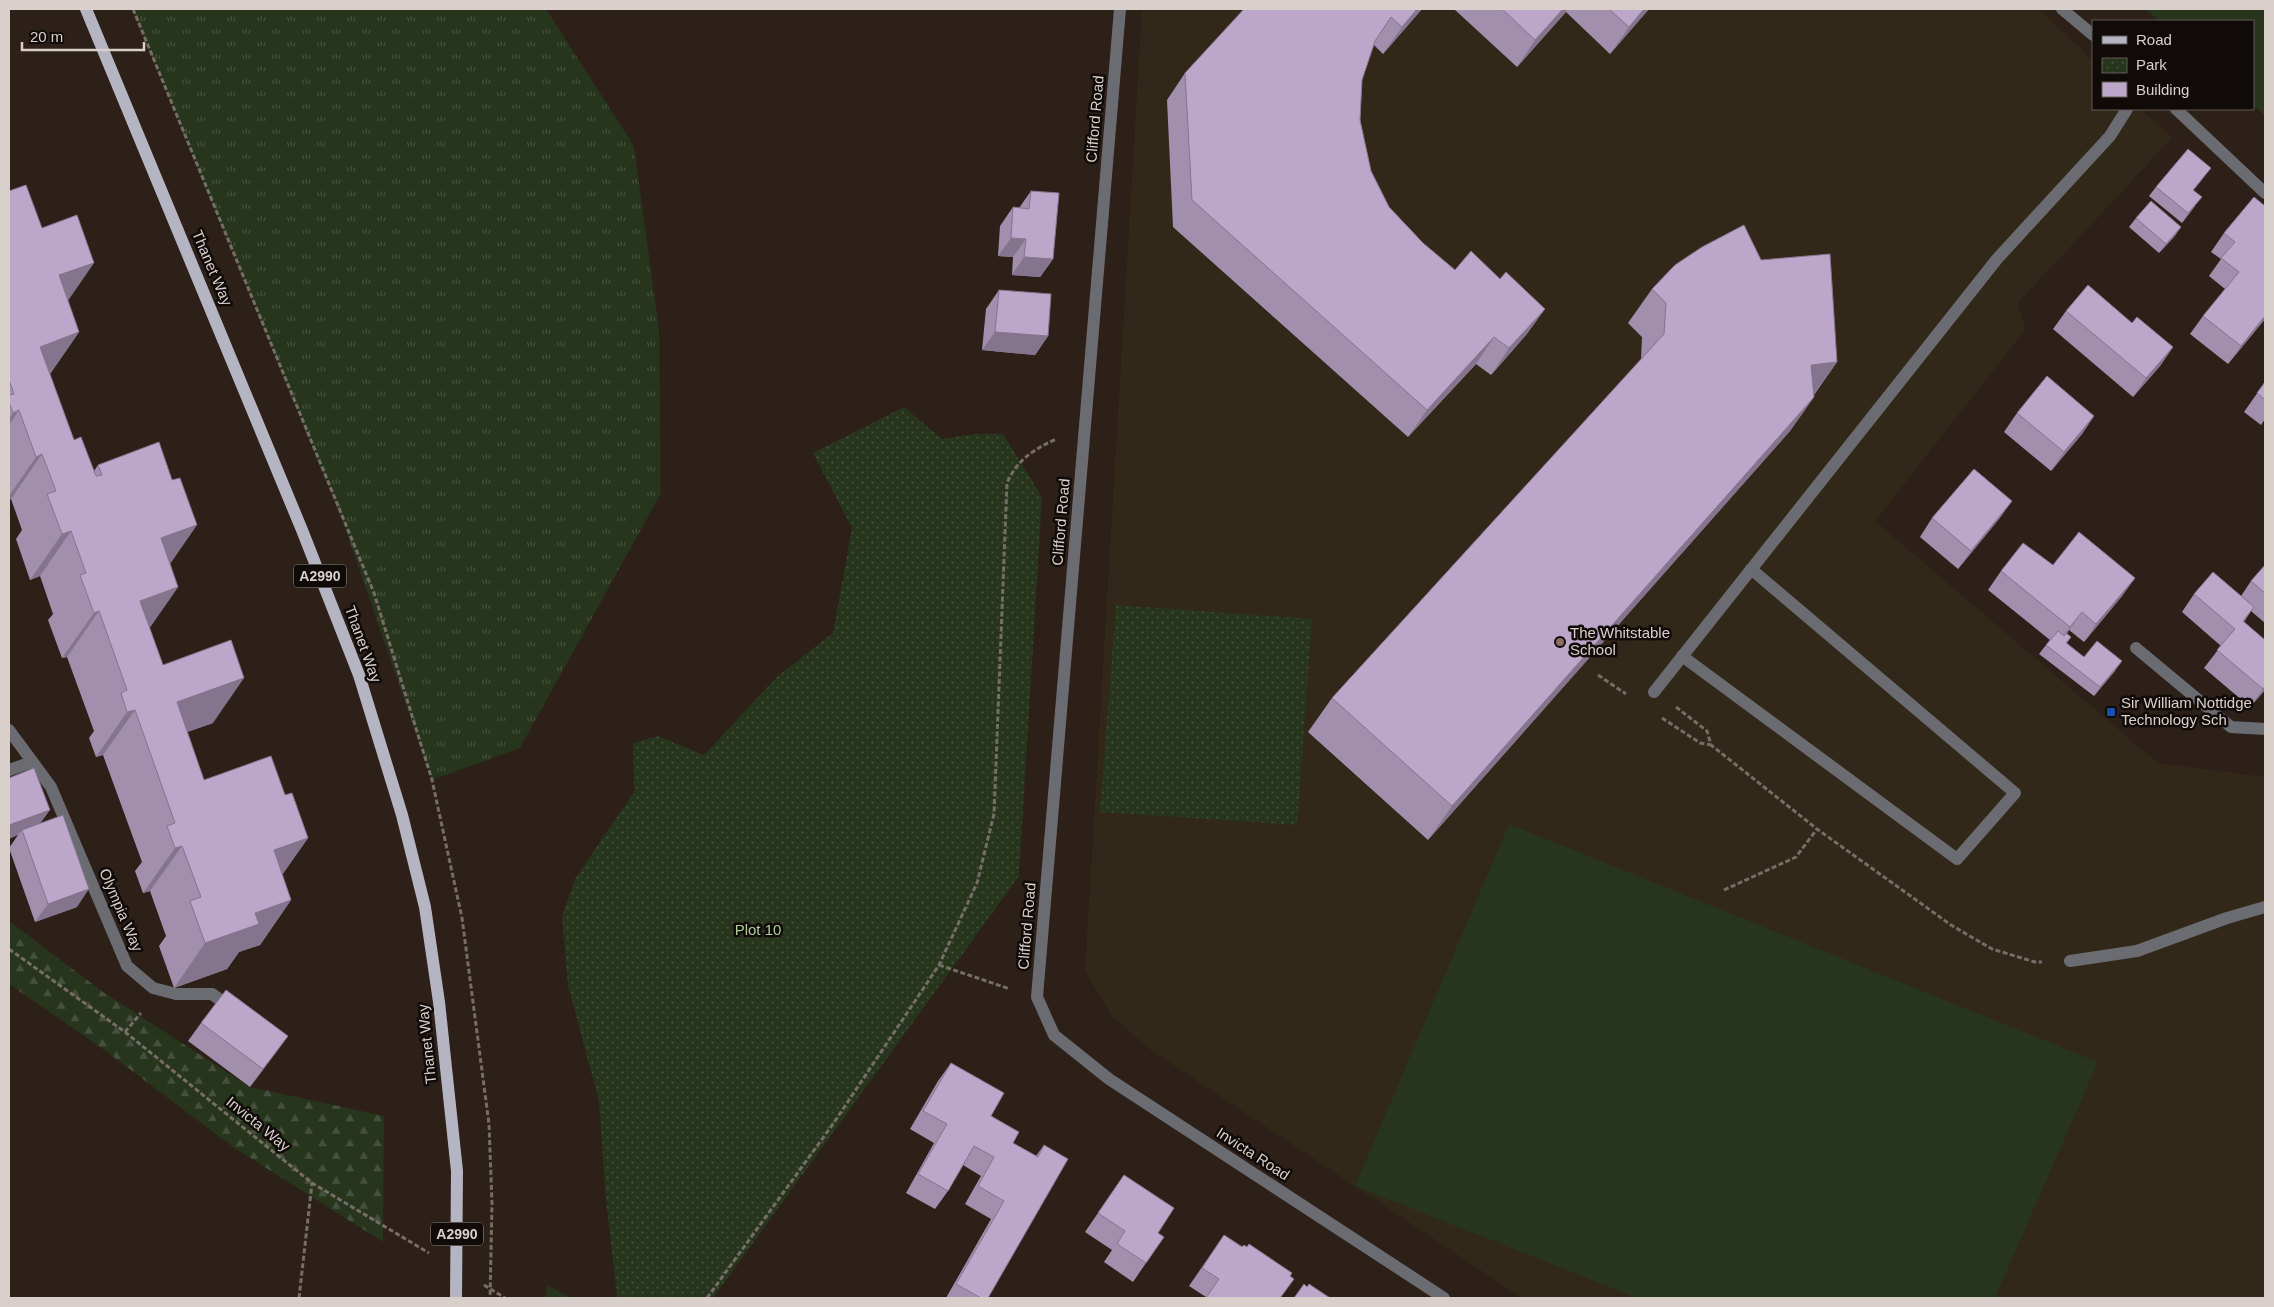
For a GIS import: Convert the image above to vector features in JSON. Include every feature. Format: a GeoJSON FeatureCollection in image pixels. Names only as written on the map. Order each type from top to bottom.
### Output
{"type":"FeatureCollection","features":[{"type":"Feature","properties":{"kind":"main road","name":"Thanet Way"},"geometry":{"type":"LineString","coordinates":[[86,9],[299,521],[362,685],[402,815],[425,907],[439,1002],[457,1171],[456,1298]]}},
{"type":"Feature","properties":{"kind":"street","name":"Clifford Road"},"geometry":{"type":"LineString","coordinates":[[1054,1035],[1037,998],[1120,9]]}},
{"type":"Feature","properties":{"kind":"street"},"geometry":{"type":"LineString","coordinates":[[2062,9],[2092,34]]}},
{"type":"Feature","properties":{"kind":"street"},"geometry":{"type":"LineString","coordinates":[[1654,692],[1997,259],[2110,136],[2126,110]]}},
{"type":"Feature","properties":{"kind":"street"},"geometry":{"type":"LineString","coordinates":[[2177,110],[2265,193]]}},
{"type":"Feature","properties":{"kind":"street"},"geometry":{"type":"LineString","coordinates":[[1682,656],[1957,858],[2015,794],[1751,569]]}},
{"type":"Feature","properties":{"kind":"street"},"geometry":{"type":"LineString","coordinates":[[2136,648],[2231,728],[2265,729]]}},
{"type":"Feature","properties":{"kind":"street","name":"Olympia Way"},"geometry":{"type":"LineString","coordinates":[[9,730],[51,787],[127,966],[153,988],[176,994],[212,994],[242,1015]]}},
{"type":"Feature","properties":{"kind":"street"},"geometry":{"type":"LineString","coordinates":[[9,770],[32,762]]}},
{"type":"Feature","properties":{"kind":"street"},"geometry":{"type":"LineString","coordinates":[[2070,961],[2137,951],[2227,918],[2265,907]]}},
{"type":"Feature","properties":{"kind":"street","name":"Invicta Road"},"geometry":{"type":"LineString","coordinates":[[1054,1035],[1109,1079],[1438,1297]]}},
{"type":"Feature","properties":{"kind":"path"},"geometry":{"type":"LineString","coordinates":[[706,1298],[833,1124],[939,965],[976,883],[994,814],[1007,483],[1014,468],[1025,457],[1071,432],[1086,428]]}},
{"type":"Feature","properties":{"kind":"path"},"geometry":{"type":"LineString","coordinates":[[1654,692],[1707,731],[1711,745],[1818,829],[1951,925],[1992,949],[2035,962],[2070,961]]}},
{"type":"Feature","properties":{"kind":"path"},"geometry":{"type":"LineString","coordinates":[[1724,890],[1796,857],[1818,829]]}},
{"type":"Feature","properties":{"kind":"path","name":"Invicta Way"},"geometry":{"type":"LineString","coordinates":[[9,949],[125,1032],[312,1183],[438,1258]]}},
{"type":"Feature","properties":{"kind":"path"},"geometry":{"type":"LineString","coordinates":[[939,965],[1037,998]]}},
{"type":"Feature","properties":{"kind":"path"},"geometry":{"type":"LineString","coordinates":[[298,1298],[312,1183]]}},
{"type":"Feature","properties":{"kind":"path"},"geometry":{"type":"LineString","coordinates":[[490,1298],[492,1204]]}},
{"type":"Feature","properties":{"kind":"path"},"geometry":{"type":"LineString","coordinates":[[480,1283],[505,1298]]}},
{"type":"Feature","properties":{"kind":"shaded area","name":"The Whitstable School"},"geometry":{"type":"Polygon","coordinates":[[[1142,9],[2040,9],[2092,60],[2092,110],[2142,110],[2172,138],[2018,303],[2026,329],[1875,521],[2158,763],[2265,777],[2265,1298],[1522,1298],[1151,1050],[1113,1018],[1085,971],[1142,9]]]}},
{"type":"Feature","properties":{"kind":"green space"},"geometry":{"type":"Polygon","coordinates":[[[132,9],[546,9],[634,146],[659,330],[661,493],[520,748],[432,780],[343,522],[132,9]]]}},
{"type":"Feature","properties":{"kind":"green space"},"geometry":{"type":"Polygon","coordinates":[[[2145,9],[2265,9],[2265,116],[2254,106],[2254,20],[2158,20],[2145,9]]]}},
{"type":"Feature","properties":{"kind":"green space","name":"Plot 10"},"geometry":{"type":"Polygon","coordinates":[[[904,407],[942,439],[976,434],[1003,434],[1042,497],[1019,876],[713,1298],[619,1298],[617,1296],[606,1200],[599,1101],[568,985],[562,916],[575,879],[634,792],[633,743],[658,736],[704,755],[779,675],[833,633],[852,528],[813,453],[904,407]]]}},
{"type":"Feature","properties":{"kind":"green space"},"geometry":{"type":"Polygon","coordinates":[[[1116,605],[1312,619],[1297,825],[1100,812],[1116,605]]]}},
{"type":"Feature","properties":{"kind":"green space"},"geometry":{"type":"Polygon","coordinates":[[[1509,824],[2098,1062],[1995,1298],[1637,1298],[1355,1186],[1509,824]]]}},
{"type":"Feature","properties":{"kind":"green space"},"geometry":{"type":"Polygon","coordinates":[[[9,921],[103,992],[250,1087],[384,1116],[383,1242],[233,1147],[103,1049],[9,984],[9,921]]]}},
{"type":"Feature","properties":{"kind":"green space"},"geometry":{"type":"Polygon","coordinates":[[[547,1285],[571,1298],[546,1298],[547,1285]]]}},
{"type":"Feature","properties":{"kind":"building"},"geometry":{"type":"Polygon","coordinates":[[[1244,9],[1417,9],[1402,27],[1391,17],[1375,41],[1362,80],[1360,120],[1371,171],[1389,207],[1423,243],[1455,270],[1471,251],[1500,279],[1506,272],[1545,309],[1509,348],[1494,337],[1427,410],[1192,200],[1185,73],[1244,9]]]}},
{"type":"Feature","properties":{"kind":"building"},"geometry":{"type":"Polygon","coordinates":[[[1502,9],[1563,9],[1535,40],[1502,9]]]}},
{"type":"Feature","properties":{"kind":"building"},"geometry":{"type":"Polygon","coordinates":[[[1609,9],[1644,9],[1629,27],[1609,9]]]}},
{"type":"Feature","properties":{"kind":"building"},"geometry":{"type":"Polygon","coordinates":[[[2188,149],[2211,168],[2193,190],[2202,197],[2188,213],[2156,187],[2188,149]]]}},
{"type":"Feature","properties":{"kind":"building"},"geometry":{"type":"Polygon","coordinates":[[[26,185],[42,228],[77,215],[94,263],[59,275],[79,332],[40,347],[74,440],[81,437],[96,476],[102,475],[98,465],[159,442],[172,480],[180,478],[197,525],[161,538],[178,587],[140,601],[163,665],[231,640],[244,678],[177,702],[204,780],[271,756],[285,795],[292,793],[308,838],[274,850],[291,900],[255,913],[259,924],[205,943],[190,901],[201,897],[182,846],[175,848],[167,826],[175,823],[135,710],[127,712],[121,693],[127,690],[99,611],[94,613],[80,575],[86,573],[71,531],[62,534],[47,494],[56,491],[42,454],[36,457],[19,410],[13,413],[9,402],[9,395],[14,394],[9,380],[9,191],[26,185]]]}},
{"type":"Feature","properties":{"kind":"building"},"geometry":{"type":"Polygon","coordinates":[[[1031,191],[1059,193],[1053,259],[1024,257],[1026,239],[1011,238],[1013,207],[1029,209],[1031,191]]]}},
{"type":"Feature","properties":{"kind":"building"},"geometry":{"type":"Polygon","coordinates":[[[2254,197],[2265,206],[2265,316],[2241,346],[2203,316],[2239,272],[2221,258],[2235,242],[2224,233],[2254,197]]]}},
{"type":"Feature","properties":{"kind":"building"},"geometry":{"type":"Polygon","coordinates":[[[2151,201],[2181,227],[2166,244],[2136,218],[2151,201]]]}},
{"type":"Feature","properties":{"kind":"building"},"geometry":{"type":"Polygon","coordinates":[[[1744,225],[1761,260],[1830,254],[1837,362],[1811,365],[1814,397],[1452,806],[1332,698],[1664,334],[1666,303],[1652,289],[1675,265],[1702,247],[1744,225]]]}},
{"type":"Feature","properties":{"kind":"building"},"geometry":{"type":"Polygon","coordinates":[[[2088,285],[2132,323],[2137,317],[2173,347],[2146,378],[2066,311],[2088,285]]]}},
{"type":"Feature","properties":{"kind":"building"},"geometry":{"type":"Polygon","coordinates":[[[999,290],[1051,294],[1048,336],[995,332],[999,290]]]}},
{"type":"Feature","properties":{"kind":"building"},"geometry":{"type":"Polygon","coordinates":[[[2047,376],[2094,416],[2064,452],[2017,413],[2047,376]]]}},
{"type":"Feature","properties":{"kind":"building"},"geometry":{"type":"Polygon","coordinates":[[[2265,382],[2265,400],[2257,393],[2265,382]]]}},
{"type":"Feature","properties":{"kind":"building"},"geometry":{"type":"Polygon","coordinates":[[[1974,469],[2012,501],[1971,551],[1932,518],[1974,469]]]}},
{"type":"Feature","properties":{"kind":"building"},"geometry":{"type":"Polygon","coordinates":[[[2079,532],[2135,578],[2096,624],[2082,612],[2070,627],[2001,571],[2023,543],[2053,565],[2079,532]]]}},
{"type":"Feature","properties":{"kind":"building"},"geometry":{"type":"Polygon","coordinates":[[[2265,565],[2265,593],[2251,581],[2265,565]]]}},
{"type":"Feature","properties":{"kind":"building"},"geometry":{"type":"Polygon","coordinates":[[[2213,572],[2254,607],[2243,621],[2265,640],[2265,686],[2263,689],[2217,650],[2235,629],[2194,594],[2213,572]]]}},
{"type":"Feature","properties":{"kind":"building"},"geometry":{"type":"Polygon","coordinates":[[[2058,631],[2064,636],[2066,633],[2071,637],[2066,643],[2084,657],[2097,641],[2122,661],[2100,687],[2046,645],[2058,631]]]}},
{"type":"Feature","properties":{"kind":"building"},"geometry":{"type":"Polygon","coordinates":[[[34,768],[50,810],[9,825],[9,778],[34,768]]]}},
{"type":"Feature","properties":{"kind":"building"},"geometry":{"type":"Polygon","coordinates":[[[63,815],[89,889],[48,904],[22,830],[63,815]]]}},
{"type":"Feature","properties":{"kind":"building"},"geometry":{"type":"Polygon","coordinates":[[[226,990],[288,1036],[263,1069],[201,1023],[226,990]]]}},
{"type":"Feature","properties":{"kind":"building"},"geometry":{"type":"Polygon","coordinates":[[[951,1063],[1004,1093],[991,1116],[1019,1132],[1013,1143],[1038,1157],[1044,1145],[1068,1159],[988,1298],[981,1298],[956,1284],[1004,1201],[978,1186],[994,1157],[974,1146],[948,1191],[918,1174],[947,1124],[923,1111],[951,1063]]]}},
{"type":"Feature","properties":{"kind":"building"},"geometry":{"type":"Polygon","coordinates":[[[1124,1175],[1174,1208],[1158,1233],[1164,1237],[1146,1263],[1117,1244],[1125,1231],[1098,1213],[1124,1175]]]}},
{"type":"Feature","properties":{"kind":"building"},"geometry":{"type":"Polygon","coordinates":[[[1224,1235],[1242,1247],[1244,1245],[1247,1247],[1249,1244],[1292,1273],[1290,1276],[1294,1279],[1280,1298],[1206,1298],[1219,1279],[1202,1268],[1224,1235]]]}},
{"type":"Feature","properties":{"kind":"building"},"geometry":{"type":"Polygon","coordinates":[[[1304,1284],[1307,1287],[1309,1284],[1330,1298],[1294,1298],[1304,1284]]]}},
{"type":"Feature","properties":{"kind":"place","name":"The Whitstable School"},"geometry":{"type":"Point","coordinates":[1560,642]}},
{"type":"Feature","properties":{"kind":"place","name":"Sir William Nottidge Technology Sch"},"geometry":{"type":"Point","coordinates":[2111,712]}}]}
